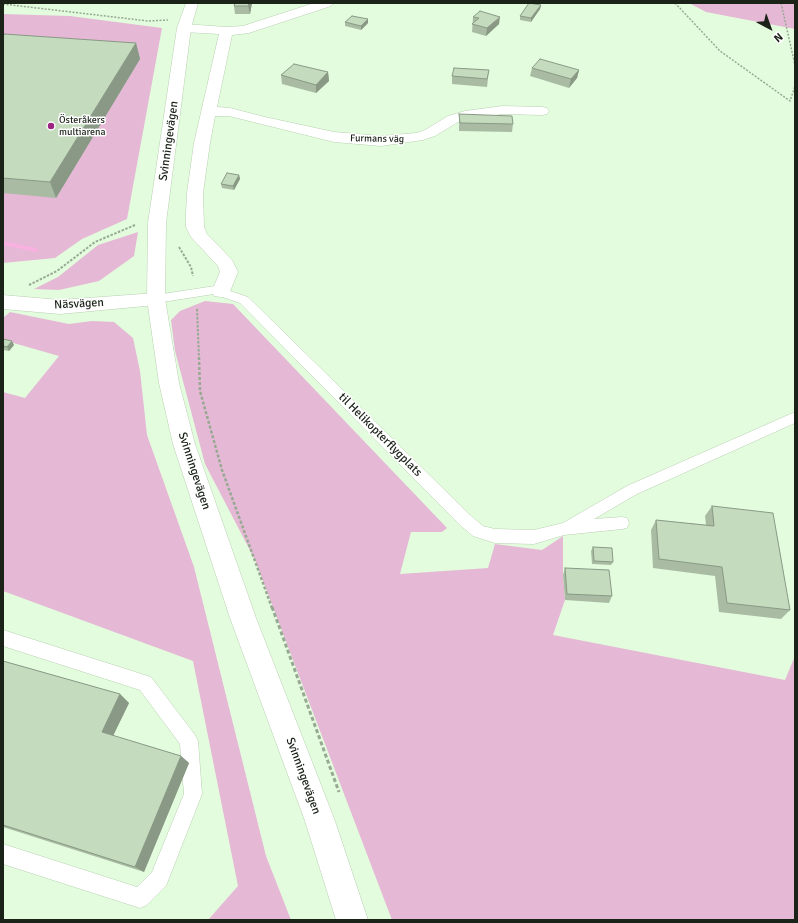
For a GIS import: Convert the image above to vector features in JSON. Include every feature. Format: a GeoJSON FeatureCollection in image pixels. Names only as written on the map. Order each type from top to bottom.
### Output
{"type":"FeatureCollection","features":[{"type":"Feature","properties":{"kind":"street","name":"Svinningevägen"},"geometry":{"type":"LineString","coordinates":[[192,3],[175,24],[171,128],[157,222],[156,299],[169,383],[184,444],[242,618],[320,821],[352,920]]}},
{"type":"Feature","properties":{"kind":"street"},"geometry":{"type":"LineString","coordinates":[[175,24],[226,31],[244,30],[321,4]]}},
{"type":"Feature","properties":{"kind":"street"},"geometry":{"type":"LineString","coordinates":[[221,291],[229,272],[226,264],[200,237],[195,227],[194,213],[198,168],[226,31]]}},
{"type":"Feature","properties":{"kind":"street","name":"Furmans väg"},"geometry":{"type":"LineString","coordinates":[[210,112],[230,112],[269,123],[334,137],[381,141],[418,137],[430,133],[453,119],[465,115],[503,110],[542,111]]}},
{"type":"Feature","properties":{"kind":"street","name":"Näsvägen"},"geometry":{"type":"LineString","coordinates":[[5,302],[60,307],[156,299]]}},
{"type":"Feature","properties":{"kind":"lane","name":"til Helikopterflygplats"},"geometry":{"type":"LineString","coordinates":[[156,299],[215,290],[244,300],[465,520],[478,531],[495,536],[534,537],[564,529],[622,523]]}},
{"type":"Feature","properties":{"kind":"lane"},"geometry":{"type":"LineString","coordinates":[[564,529],[632,490],[795,417]]}},
{"type":"Feature","properties":{"kind":"lane"},"geometry":{"type":"LineString","coordinates":[[3,638],[145,683],[189,741],[193,794],[159,879],[140,898],[3,854]]}},
{"type":"Feature","properties":{"kind":"path"},"geometry":{"type":"LineString","coordinates":[[675,3],[720,51],[790,101],[795,86]]}},
{"type":"Feature","properties":{"kind":"path"},"geometry":{"type":"LineString","coordinates":[[781,3],[795,65]]}},
{"type":"Feature","properties":{"kind":"path"},"geometry":{"type":"LineString","coordinates":[[3,4],[175,24]]}},
{"type":"Feature","properties":{"kind":"path"},"geometry":{"type":"LineString","coordinates":[[5,302],[23,287],[57,271],[95,242],[136,225],[157,222]]}},
{"type":"Feature","properties":{"kind":"path"},"geometry":{"type":"LineString","coordinates":[[177,243],[191,268],[196,293],[200,391],[222,470],[339,793]]}},
{"type":"Feature","properties":{"kind":"shaded area"},"geometry":{"type":"Polygon","coordinates":[[[689,3],[795,3],[795,29],[706,12],[689,3]]]}},
{"type":"Feature","properties":{"kind":"shaded area"},"geometry":{"type":"Polygon","coordinates":[[[3,14],[70,16],[162,28],[127,219],[82,239],[55,258],[3,263],[3,14]]]}},
{"type":"Feature","properties":{"kind":"shaded area"},"geometry":{"type":"Polygon","coordinates":[[[138,232],[134,256],[99,281],[59,290],[34,289],[58,277],[98,245],[138,232]]]}},
{"type":"Feature","properties":{"kind":"shaded area"},"geometry":{"type":"Polygon","coordinates":[[[205,301],[233,304],[447,528],[442,532],[411,532],[400,574],[488,568],[495,544],[542,550],[563,536],[563,575],[565,600],[553,635],[785,680],[795,656],[795,920],[392,920],[255,560],[205,464],[175,351],[171,320],[180,311],[205,301]]]}},
{"type":"Feature","properties":{"kind":"shaded area"},"geometry":{"type":"Polygon","coordinates":[[[10,312],[69,324],[92,321],[114,322],[133,338],[140,371],[147,435],[194,567],[266,856],[291,920],[208,920],[238,886],[193,661],[3,591],[3,392],[25,398],[59,356],[3,340],[3,318],[10,312]]]}},
{"type":"Feature","properties":{"kind":"building"},"geometry":{"type":"Polygon","coordinates":[[[235,3],[249,3],[248,6],[234,6],[235,3]]]}},
{"type":"Feature","properties":{"kind":"building"},"geometry":{"type":"Polygon","coordinates":[[[529,3],[541,5],[531,18],[520,16],[529,3]]]}},
{"type":"Feature","properties":{"kind":"building"},"geometry":{"type":"Polygon","coordinates":[[[480,11],[500,17],[487,28],[472,24],[479,18],[473,17],[480,11]]]}},
{"type":"Feature","properties":{"kind":"building"},"geometry":{"type":"Polygon","coordinates":[[[352,16],[368,19],[361,26],[345,22],[352,16]]]}},
{"type":"Feature","properties":{"kind":"building","name":"Österåkers multiarena"},"geometry":{"type":"Polygon","coordinates":[[[4,34],[136,43],[50,182],[3,178],[4,34]]]}},
{"type":"Feature","properties":{"kind":"building"},"geometry":{"type":"Polygon","coordinates":[[[540,59],[579,70],[571,79],[532,68],[540,59]]]}},
{"type":"Feature","properties":{"kind":"building"},"geometry":{"type":"Polygon","coordinates":[[[294,64],[328,72],[316,85],[281,75],[294,64]]]}},
{"type":"Feature","properties":{"kind":"building"},"geometry":{"type":"Polygon","coordinates":[[[454,68],[489,70],[487,79],[452,76],[454,68]]]}},
{"type":"Feature","properties":{"kind":"building"},"geometry":{"type":"Polygon","coordinates":[[[459,114],[512,116],[513,124],[460,123],[459,114]]]}},
{"type":"Feature","properties":{"kind":"building"},"geometry":{"type":"Polygon","coordinates":[[[227,173],[239,175],[233,186],[221,184],[227,173]]]}},
{"type":"Feature","properties":{"kind":"building"},"geometry":{"type":"Polygon","coordinates":[[[3,339],[12,341],[7,347],[3,346],[3,339]]]}},
{"type":"Feature","properties":{"kind":"building"},"geometry":{"type":"Polygon","coordinates":[[[712,506],[773,513],[790,610],[727,603],[722,567],[659,559],[656,520],[714,526],[712,506]]]}},
{"type":"Feature","properties":{"kind":"building"},"geometry":{"type":"Polygon","coordinates":[[[593,547],[612,548],[613,562],[594,561],[593,547]]]}},
{"type":"Feature","properties":{"kind":"building"},"geometry":{"type":"Polygon","coordinates":[[[565,568],[609,570],[612,596],[567,594],[565,568]]]}},
{"type":"Feature","properties":{"kind":"building"},"geometry":{"type":"Polygon","coordinates":[[[3,661],[120,694],[102,732],[181,756],[135,867],[3,825],[3,661]]]}},
{"type":"Feature","properties":{"kind":"waterway"},"geometry":{"type":"LineString","coordinates":[[3,243],[36,250]]}},
{"type":"Feature","properties":{"kind":"place","name":"Österåkers multiarena"},"geometry":{"type":"Point","coordinates":[51,126]}}]}
